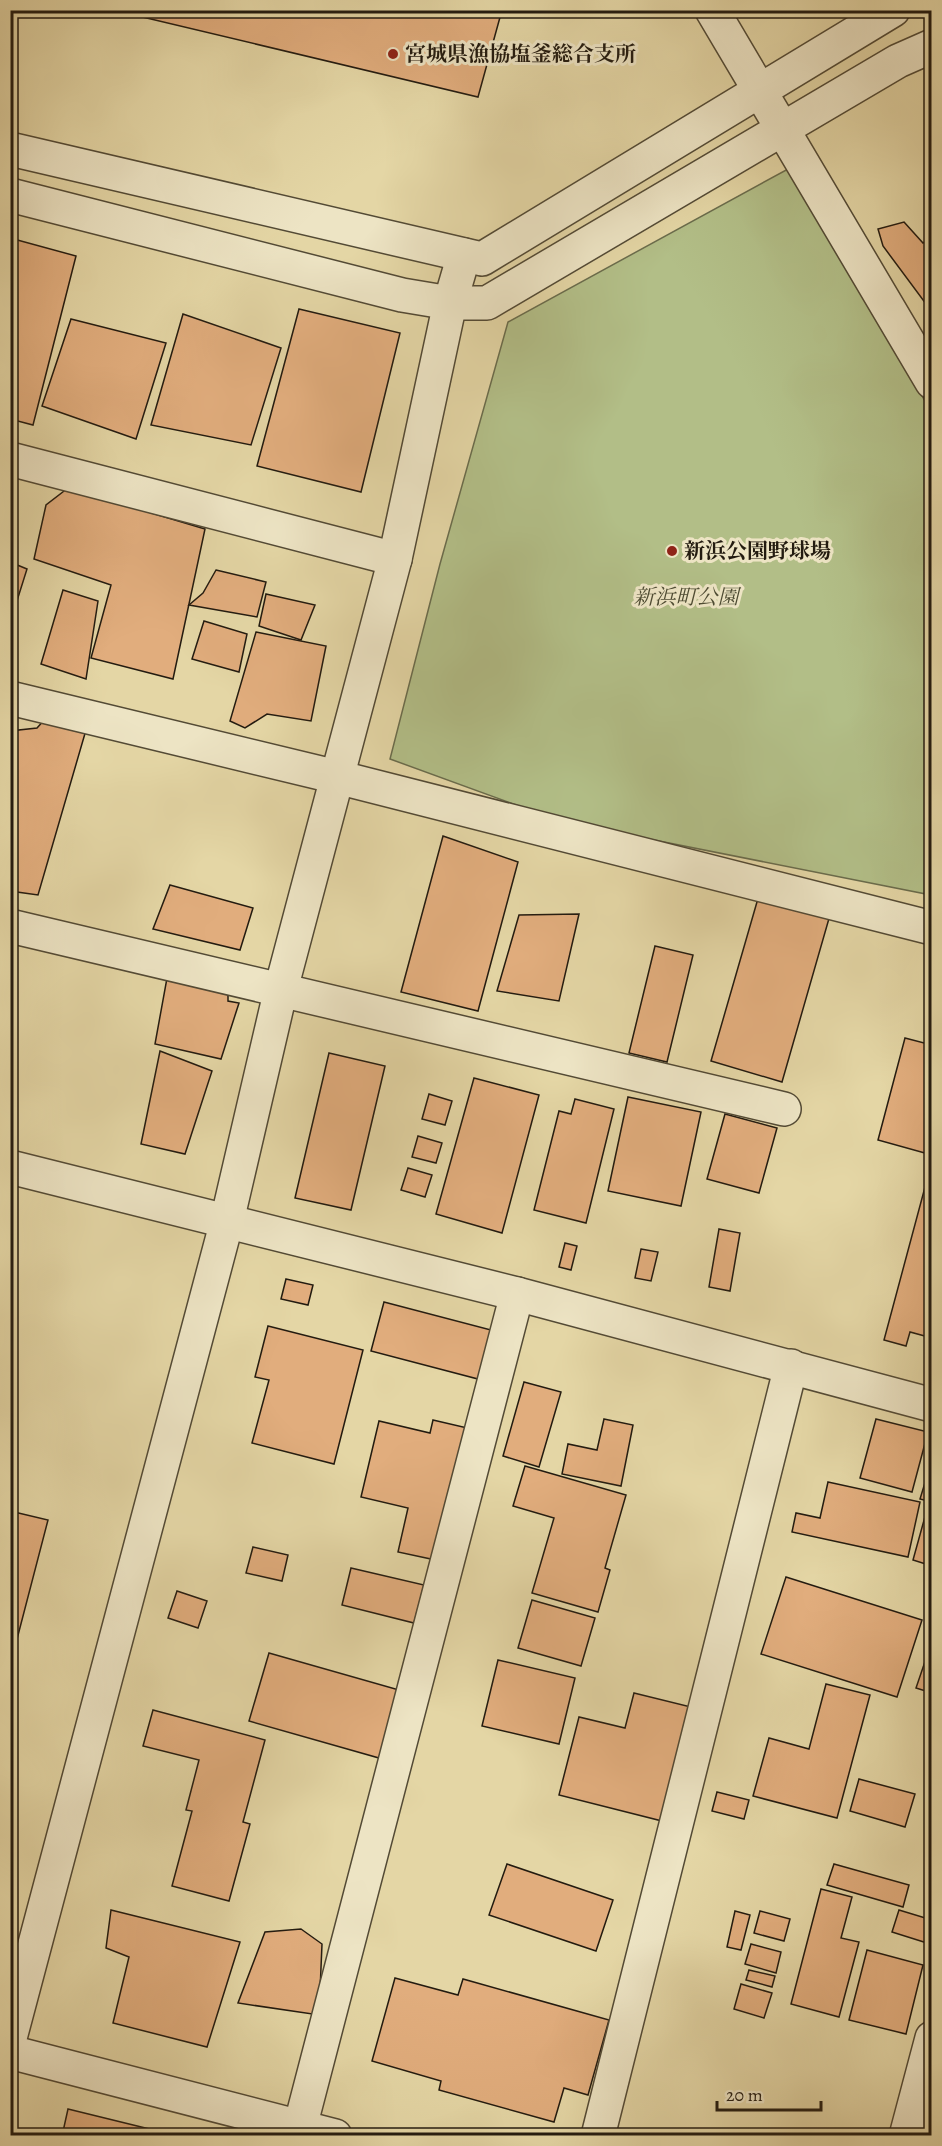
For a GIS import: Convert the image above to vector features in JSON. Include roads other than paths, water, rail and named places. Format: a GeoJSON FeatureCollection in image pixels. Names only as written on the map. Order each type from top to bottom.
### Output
{"type":"FeatureCollection","features":[{"type":"Feature","properties":{"kind":"street"},"geometry":{"type":"LineString","coordinates":[[712,10],[932,381]]}},
{"type":"Feature","properties":{"kind":"street"},"geometry":{"type":"LineString","coordinates":[[10,149],[482,259],[893,10]]}},
{"type":"Feature","properties":{"kind":"street"},"geometry":{"type":"LineString","coordinates":[[10,195],[402,295],[450,303],[487,303],[898,61],[932,46]]}},
{"type":"Feature","properties":{"kind":"street"},"geometry":{"type":"LineString","coordinates":[[10,2038],[227,1221],[281,989],[395,559],[450,303],[464,255]]}},
{"type":"Feature","properties":{"kind":"street"},"geometry":{"type":"LineString","coordinates":[[10,459],[395,559]]}},
{"type":"Feature","properties":{"kind":"street"},"geometry":{"type":"LineString","coordinates":[[10,698],[337,777],[932,928]]}},
{"type":"Feature","properties":{"kind":"street"},"geometry":{"type":"LineString","coordinates":[[10,926],[784,1109]]}},
{"type":"Feature","properties":{"kind":"street"},"geometry":{"type":"LineString","coordinates":[[10,1167],[517,1294],[932,1405]]}},
{"type":"Feature","properties":{"kind":"street"},"geometry":{"type":"LineString","coordinates":[[300,2127],[517,1294]]}},
{"type":"Feature","properties":{"kind":"street"},"geometry":{"type":"LineString","coordinates":[[598,2136],[791,1366]]}},
{"type":"Feature","properties":{"kind":"street"},"geometry":{"type":"LineString","coordinates":[[906,2136],[932,2038]]}},
{"type":"Feature","properties":{"kind":"street"},"geometry":{"type":"LineString","coordinates":[[10,2052],[335,2136]]}},
{"type":"Feature","properties":{"kind":"place","name":"宮城県漁協塩釜総合支所"},"geometry":{"type":"Point","coordinates":[393,54]}},
{"type":"Feature","properties":{"kind":"place","name":"新浜公園野球場"},"geometry":{"type":"Point","coordinates":[672,551]}},
{"type":"Feature","properties":{"kind":"park label","name":"新浜町公園"},"geometry":{"type":"Point","coordinates":[686,597]}}]}
